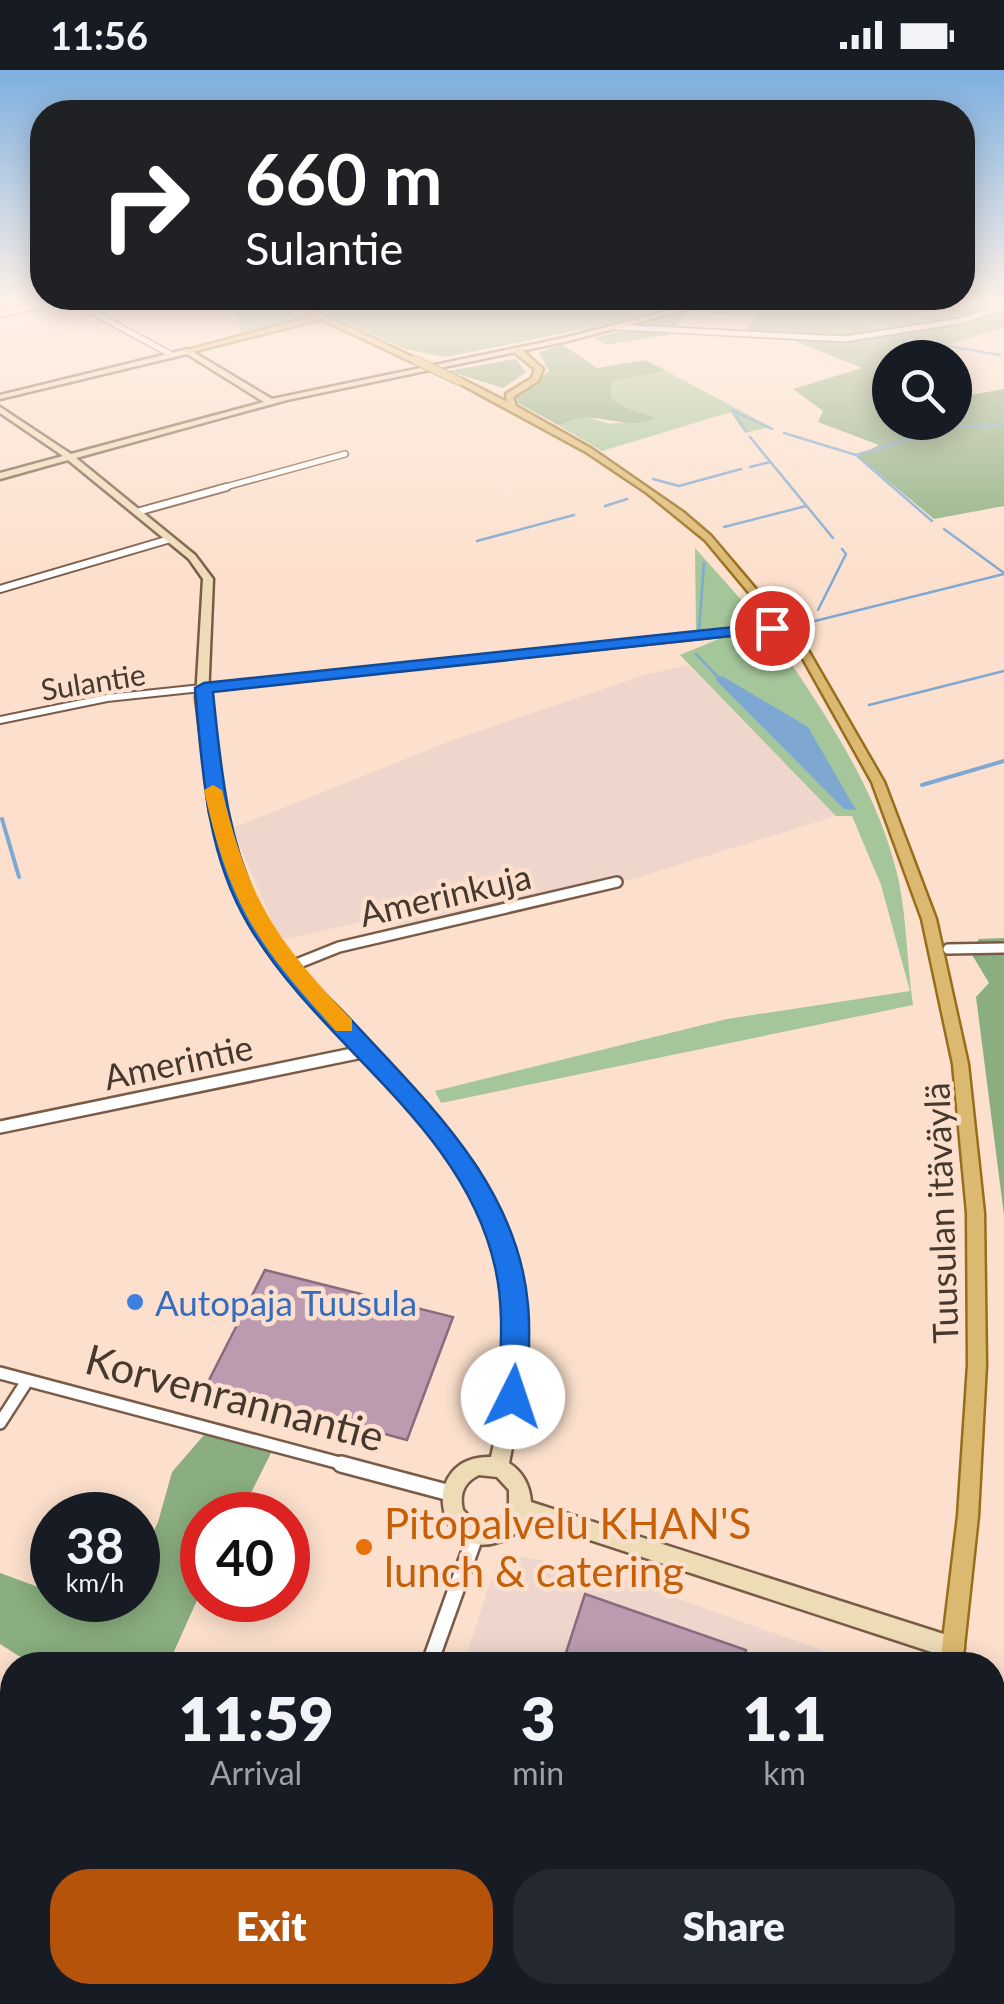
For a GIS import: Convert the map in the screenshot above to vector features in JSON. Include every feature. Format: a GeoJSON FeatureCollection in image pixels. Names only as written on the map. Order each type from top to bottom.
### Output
{"type":"FeatureCollection","features":[{"type":"Feature","properties":{"kind":"main road","name":"Tuusulan itäväylä"},"geometry":{"type":"LineString","coordinates":[[478,390],[512,406],[657,496],[741,571],[790,626],[838,695],[890,783],[923,863],[948,948],[969,1056],[980,1164],[978,1382],[952,1652]]}},
{"type":"Feature","properties":{"kind":"main road"},"geometry":{"type":"LineString","coordinates":[[512,406],[509,396],[516,390]]}},
{"type":"Feature","properties":{"kind":"street"},"geometry":{"type":"LineString","coordinates":[[0,397],[28,390]]}},
{"type":"Feature","properties":{"kind":"street"},"geometry":{"type":"LineString","coordinates":[[251,390],[270,402]]}},
{"type":"Feature","properties":{"kind":"street"},"geometry":{"type":"LineString","coordinates":[[0,476],[326,390]]}},
{"type":"Feature","properties":{"kind":"street"},"geometry":{"type":"LineString","coordinates":[[2,414],[68,456],[192,556],[208,580],[204,688],[216,814],[256,921],[289,967],[471,1173],[508,1266],[517,1349],[513,1397],[498,1468]]}},
{"type":"Feature","properties":{"kind":"street"},"geometry":{"type":"LineString","coordinates":[[137,512],[344,454]]}},
{"type":"Feature","properties":{"kind":"street"},"geometry":{"type":"LineString","coordinates":[[0,589],[170,539]]}},
{"type":"Feature","properties":{"kind":"street","name":"Sulantie"},"geometry":{"type":"LineString","coordinates":[[0,720],[107,698],[790,626]]}},
{"type":"Feature","properties":{"kind":"street","name":"Amerinkuja"},"geometry":{"type":"LineString","coordinates":[[289,967],[339,946],[617,882]]}},
{"type":"Feature","properties":{"kind":"street"},"geometry":{"type":"LineString","coordinates":[[948,948],[1004,948]]}},
{"type":"Feature","properties":{"kind":"street","name":"Amerintie"},"geometry":{"type":"LineString","coordinates":[[0,1127],[366,1051]]}},
{"type":"Feature","properties":{"kind":"street","name":"Korvenrannantie"},"geometry":{"type":"LineString","coordinates":[[0,1373],[450,1492]]}},
{"type":"Feature","properties":{"kind":"street"},"geometry":{"type":"LineString","coordinates":[[0,1423],[27,1381]]}},
{"type":"Feature","properties":{"kind":"street"},"geometry":{"type":"LineString","coordinates":[[474,1468],[498,1468],[520,1488],[520,1508],[508,1526],[476,1534],[452,1512],[450,1492],[455,1482],[474,1468]]}},
{"type":"Feature","properties":{"kind":"street"},"geometry":{"type":"LineString","coordinates":[[520,1508],[938,1652]]}},
{"type":"Feature","properties":{"kind":"street"},"geometry":{"type":"LineString","coordinates":[[434,1652],[476,1534]]}},
{"type":"Feature","properties":{"kind":"shaded area"},"geometry":{"type":"Polygon","coordinates":[[[689,665],[836,816],[636,878],[398,927],[391,915],[287,939],[278,935],[232,828],[453,740],[644,675],[689,665]]]}},
{"type":"Feature","properties":{"kind":"shaded area"},"geometry":{"type":"Polygon","coordinates":[[[509,1555],[595,1569],[827,1652],[467,1652],[497,1562],[509,1555]]]}},
{"type":"Feature","properties":{"kind":"green space"},"geometry":{"type":"Polygon","coordinates":[[[525,390],[611,390],[611,397],[624,407],[656,418],[628,423],[583,418],[558,425],[518,403],[516,397],[525,390]]]}},
{"type":"Feature","properties":{"kind":"green space"},"geometry":{"type":"Polygon","coordinates":[[[611,390],[702,390],[771,427],[745,433],[731,412],[602,451],[558,425],[585,417],[610,424],[655,418],[624,407],[611,397],[611,390]]]}},
{"type":"Feature","properties":{"kind":"green space"},"geometry":{"type":"Polygon","coordinates":[[[795,390],[872,390],[872,440],[972,440],[972,395],[1004,390],[1004,506],[934,519],[858,456],[879,445],[818,422],[823,411],[795,390]]]}},
{"type":"Feature","properties":{"kind":"green space"},"geometry":{"type":"Polygon","coordinates":[[[695,548],[761,622],[696,630],[695,548]]]}},
{"type":"Feature","properties":{"kind":"green space"},"geometry":{"type":"Polygon","coordinates":[[[772,635],[847,752],[878,815],[899,882],[913,1005],[441,1103],[435,1091],[727,1019],[910,991],[881,885],[852,816],[836,816],[680,655],[726,636],[772,635]]]}},
{"type":"Feature","properties":{"kind":"green space"},"geometry":{"type":"Polygon","coordinates":[[[1004,938],[1004,1215],[976,997],[989,983],[971,953],[979,939],[1004,938]]]}},
{"type":"Feature","properties":{"kind":"green space"},"geometry":{"type":"Polygon","coordinates":[[[210,1428],[275,1445],[252,1492],[180,1492],[180,1622],[187,1622],[174,1652],[13,1652],[0,1644],[0,1573],[30,1584],[30,1622],[160,1622],[160,1515],[172,1472],[210,1428]]]}},
{"type":"Feature","properties":{"kind":"water"},"geometry":{"type":"Polygon","coordinates":[[[722,676],[808,727],[856,810],[844,809],[715,679],[722,676]]]}},
{"type":"Feature","properties":{"kind":"building"},"geometry":{"type":"Polygon","coordinates":[[[265,1270],[453,1317],[407,1440],[206,1386],[265,1270]]]}},
{"type":"Feature","properties":{"kind":"building"},"geometry":{"type":"Polygon","coordinates":[[[585,1594],[746,1650],[746,1652],[566,1652],[585,1594]]]}},
{"type":"Feature","properties":{"kind":"waterway"},"geometry":{"type":"LineString","coordinates":[[731,410],[772,429]]}},
{"type":"Feature","properties":{"kind":"waterway"},"geometry":{"type":"LineString","coordinates":[[734,414],[746,431]]}},
{"type":"Feature","properties":{"kind":"waterway"},"geometry":{"type":"LineString","coordinates":[[856,455],[949,427],[1004,425]]}},
{"type":"Feature","properties":{"kind":"waterway"},"geometry":{"type":"LineString","coordinates":[[784,433],[856,455]]}},
{"type":"Feature","properties":{"kind":"waterway"},"geometry":{"type":"LineString","coordinates":[[750,437],[833,538]]}},
{"type":"Feature","properties":{"kind":"waterway"},"geometry":{"type":"LineString","coordinates":[[856,455],[932,521]]}},
{"type":"Feature","properties":{"kind":"waterway"},"geometry":{"type":"LineString","coordinates":[[750,467],[770,462]]}},
{"type":"Feature","properties":{"kind":"waterway"},"geometry":{"type":"LineString","coordinates":[[653,479],[679,486],[741,469]]}},
{"type":"Feature","properties":{"kind":"waterway"},"geometry":{"type":"LineString","coordinates":[[605,506],[627,499]]}},
{"type":"Feature","properties":{"kind":"waterway"},"geometry":{"type":"LineString","coordinates":[[724,527],[806,506]]}},
{"type":"Feature","properties":{"kind":"waterway"},"geometry":{"type":"LineString","coordinates":[[477,541],[574,515]]}},
{"type":"Feature","properties":{"kind":"waterway"},"geometry":{"type":"LineString","coordinates":[[944,529],[1004,573]]}},
{"type":"Feature","properties":{"kind":"waterway"},"geometry":{"type":"LineString","coordinates":[[818,610],[846,554],[842,549]]}},
{"type":"Feature","properties":{"kind":"waterway"},"geometry":{"type":"LineString","coordinates":[[699,630],[704,563]]}},
{"type":"Feature","properties":{"kind":"waterway"},"geometry":{"type":"LineString","coordinates":[[815,621],[1004,574]]}},
{"type":"Feature","properties":{"kind":"waterway"},"geometry":{"type":"LineString","coordinates":[[696,654],[719,678]]}},
{"type":"Feature","properties":{"kind":"waterway"},"geometry":{"type":"LineString","coordinates":[[869,705],[1004,671]]}},
{"type":"Feature","properties":{"kind":"waterway"},"geometry":{"type":"LineString","coordinates":[[922,785],[1004,761]]}},
{"type":"Feature","properties":{"kind":"waterway"},"geometry":{"type":"LineString","coordinates":[[2,819],[19,877]]}},
{"type":"Feature","properties":{"kind":"slow traffic"},"geometry":{"type":"LineString","coordinates":[[213,790],[216,814],[256,921],[283,960],[344,1026]]}},
{"type":"Feature","properties":{"kind":"place","name":"Autopaja Tuusula"},"geometry":{"type":"Point","coordinates":[135,1302]}},
{"type":"Feature","properties":{"kind":"place","name":"Pitopalvelu KHAN'S lunch & catering"},"geometry":{"type":"Point","coordinates":[364,1547]}},
{"type":"Feature","properties":{"kind":"route"},"geometry":{"type":"LineString","coordinates":[[513,1397],[515,1306],[508,1266],[484,1196],[434,1125],[283,960],[256,921],[216,814],[204,688],[772,628]]}}]}
